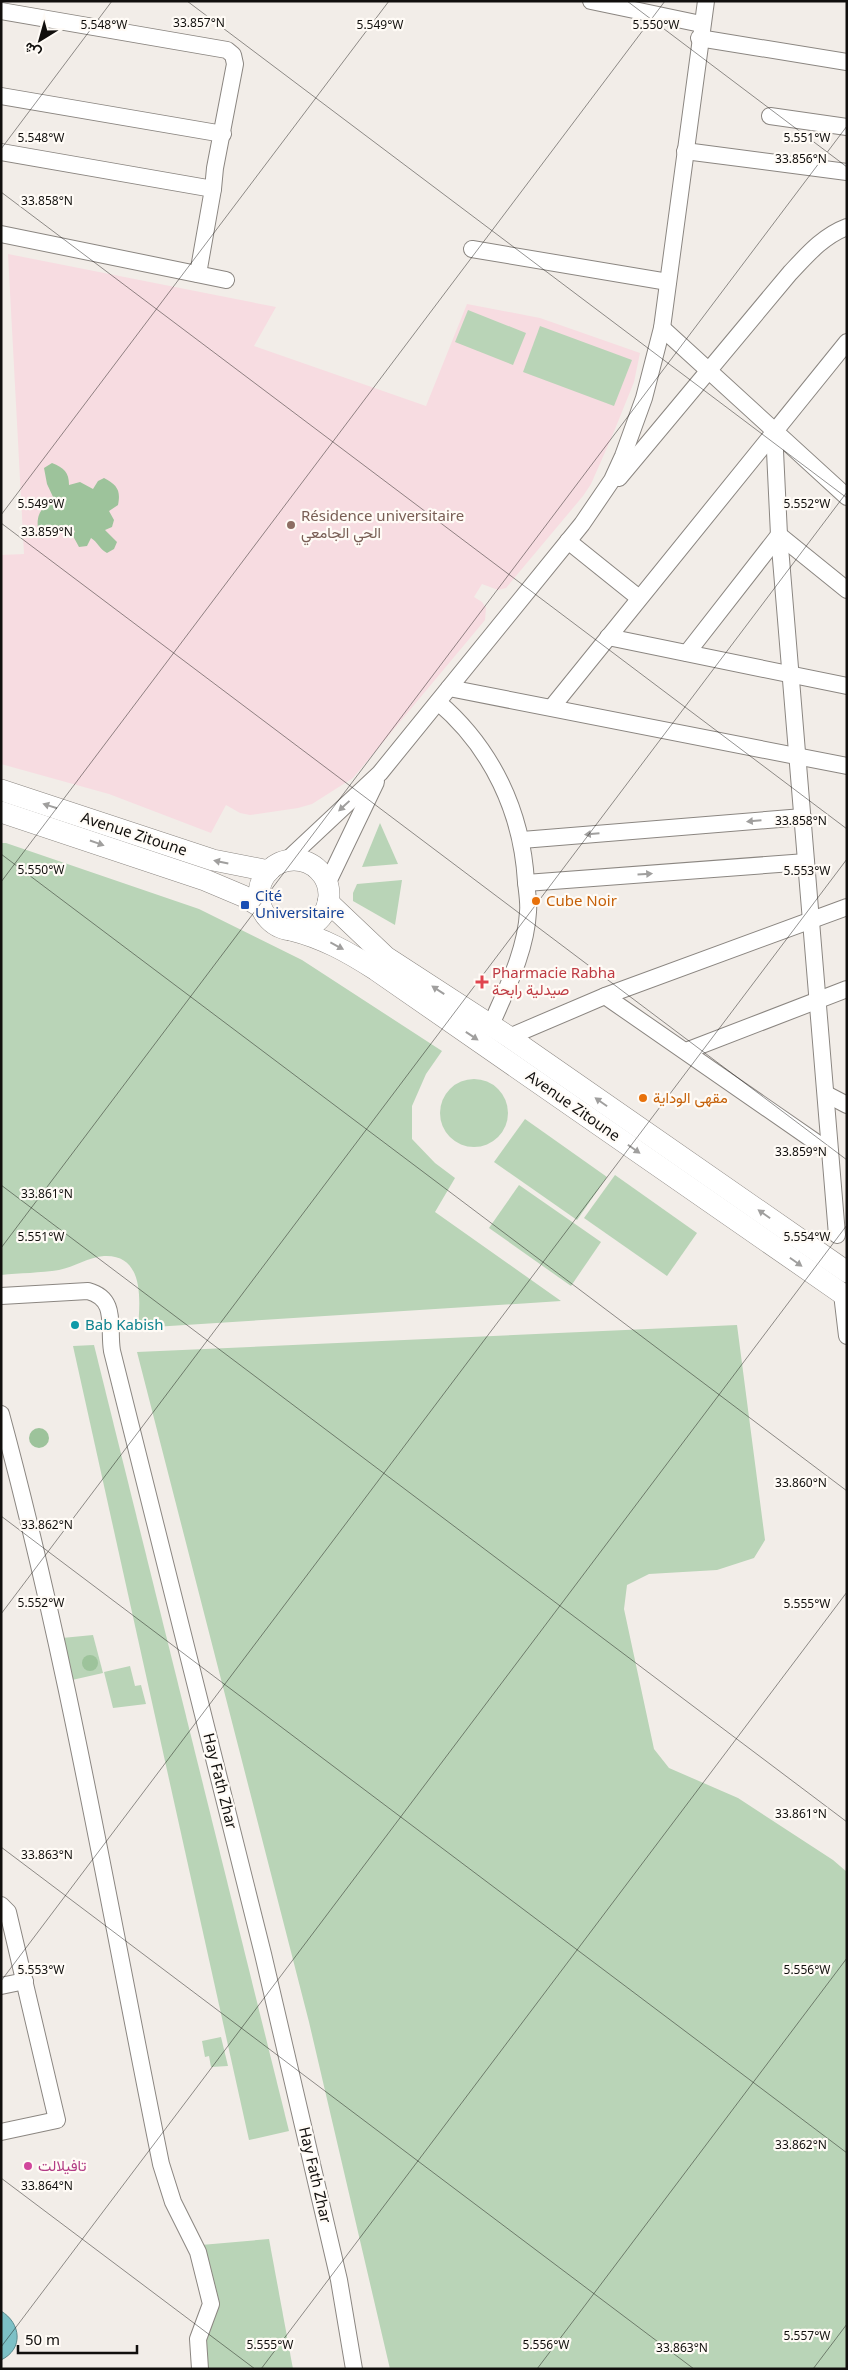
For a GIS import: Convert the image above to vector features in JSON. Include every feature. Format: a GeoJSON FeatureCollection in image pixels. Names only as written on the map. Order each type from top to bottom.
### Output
{"type":"FeatureCollection","features":[{"type":"Feature","properties":{"kind":"main road","name":"Avenue Zitoune"},"geometry":{"type":"LineString","coordinates":[[1,790],[213,860],[277,866]]}},
{"type":"Feature","properties":{"kind":"main road","name":"Avenue Zitoune"},"geometry":{"type":"LineString","coordinates":[[2,813],[206,880],[242,896],[261,908]]}},
{"type":"Feature","properties":{"kind":"main road"},"geometry":{"type":"LineString","coordinates":[[306,863],[314,867],[327,893],[318,920],[301,929],[291,930],[273,923],[261,908],[259,888],[277,866],[306,863]]}},
{"type":"Feature","properties":{"kind":"main road","name":"Avenue Zitoune"},"geometry":{"type":"LineString","coordinates":[[327,893],[386,957],[509,1037],[847,1272]]}},
{"type":"Feature","properties":{"kind":"main road","name":"Avenue Zitoune"},"geometry":{"type":"LineString","coordinates":[[291,930],[316,936],[338,946],[376,970],[844,1296]]}},
{"type":"Feature","properties":{"kind":"street"},"geometry":{"type":"LineString","coordinates":[[591,1],[700,31],[847,62]]}},
{"type":"Feature","properties":{"kind":"street"},"geometry":{"type":"LineString","coordinates":[[597,504],[623,456],[644,398],[662,328],[700,31],[706,1]]}},
{"type":"Feature","properties":{"kind":"street"},"geometry":{"type":"LineString","coordinates":[[2,15],[226,50],[233,55],[235,64],[215,168],[198,274]]}},
{"type":"Feature","properties":{"kind":"street"},"geometry":{"type":"LineString","coordinates":[[1,96],[223,134]]}},
{"type":"Feature","properties":{"kind":"street"},"geometry":{"type":"LineString","coordinates":[[770,116],[847,127]]}},
{"type":"Feature","properties":{"kind":"street"},"geometry":{"type":"LineString","coordinates":[[685,151],[847,172]]}},
{"type":"Feature","properties":{"kind":"street"},"geometry":{"type":"LineString","coordinates":[[1,152],[213,189]]}},
{"type":"Feature","properties":{"kind":"street"},"geometry":{"type":"LineString","coordinates":[[277,866],[380,773],[597,504],[813,248],[834,232],[847,227]]}},
{"type":"Feature","properties":{"kind":"street"},"geometry":{"type":"LineString","coordinates":[[1,234],[226,280]]}},
{"type":"Feature","properties":{"kind":"street"},"geometry":{"type":"LineString","coordinates":[[472,249],[668,282]]}},
{"type":"Feature","properties":{"kind":"street"},"geometry":{"type":"LineString","coordinates":[[662,328],[847,497]]}},
{"type":"Feature","properties":{"kind":"street"},"geometry":{"type":"LineString","coordinates":[[552,707],[847,342]]}},
{"type":"Feature","properties":{"kind":"street"},"geometry":{"type":"LineString","coordinates":[[774,430],[779,535],[830,1152],[839,1168],[837,1236]]}},
{"type":"Feature","properties":{"kind":"street"},"geometry":{"type":"LineString","coordinates":[[779,535],[847,590]]}},
{"type":"Feature","properties":{"kind":"street"},"geometry":{"type":"LineString","coordinates":[[686,653],[779,535]]}},
{"type":"Feature","properties":{"kind":"street"},"geometry":{"type":"LineString","coordinates":[[568,541],[639,598]]}},
{"type":"Feature","properties":{"kind":"street"},"geometry":{"type":"LineString","coordinates":[[608,637],[847,686]]}},
{"type":"Feature","properties":{"kind":"street"},"geometry":{"type":"LineString","coordinates":[[449,688],[847,766]]}},
{"type":"Feature","properties":{"kind":"street"},"geometry":{"type":"LineString","coordinates":[[438,702],[470,733],[487,757],[512,808],[522,840],[528,913],[521,948],[491,1025]]}},
{"type":"Feature","properties":{"kind":"street"},"geometry":{"type":"LineString","coordinates":[[327,893],[380,773]]}},
{"type":"Feature","properties":{"kind":"street"},"geometry":{"type":"LineString","coordinates":[[522,840],[803,817]]}},
{"type":"Feature","properties":{"kind":"street"},"geometry":{"type":"LineString","coordinates":[[526,883],[806,862]]}},
{"type":"Feature","properties":{"kind":"street"},"geometry":{"type":"LineString","coordinates":[[509,1037],[605,996],[847,907]]}},
{"type":"Feature","properties":{"kind":"street"},"geometry":{"type":"LineString","coordinates":[[686,1051],[847,989]]}},
{"type":"Feature","properties":{"kind":"street"},"geometry":{"type":"LineString","coordinates":[[605,996],[830,1152]]}},
{"type":"Feature","properties":{"kind":"street"},"geometry":{"type":"LineString","coordinates":[[826,1094],[847,1106]]}},
{"type":"Feature","properties":{"kind":"street","name":"Hay Fath Zhar"},"geometry":{"type":"LineString","coordinates":[[1,1296],[88,1291],[100,1295],[110,1309],[112,1351],[263,1954],[339,2280],[354,2369]]}},
{"type":"Feature","properties":{"kind":"street"},"geometry":{"type":"LineString","coordinates":[[844,1296],[847,1336]]}},
{"type":"Feature","properties":{"kind":"street"},"geometry":{"type":"LineString","coordinates":[[1,1414],[26,1504],[94,1818],[161,2164],[173,2202],[198,2252],[211,2304],[198,2339],[200,2369]]}},
{"type":"Feature","properties":{"kind":"street"},"geometry":{"type":"LineString","coordinates":[[1,1905],[8,1912],[57,2120],[1,2132]]}},
{"type":"Feature","properties":{"kind":"street"},"geometry":{"type":"LineString","coordinates":[[1,1986],[25,1981]]}},
{"type":"Feature","properties":{"kind":"shaded area","name":"Résidence universitaire الحي الجامعي"},"geometry":{"type":"Polygon","coordinates":[[[8,254],[276,307],[254,346],[426,406],[467,304],[540,318],[640,353],[634,382],[591,484],[583,496],[506,588],[498,590],[482,584],[474,597],[482,602],[486,608],[485,620],[353,778],[312,804],[298,808],[250,815],[240,813],[226,805],[211,833],[109,794],[1,764],[1,555],[24,554],[8,254]]]}},
{"type":"Feature","properties":{"kind":"green space"},"geometry":{"type":"Polygon","coordinates":[[[468,310],[526,333],[513,365],[455,342],[468,310]]]}},
{"type":"Feature","properties":{"kind":"green space"},"geometry":{"type":"Polygon","coordinates":[[[540,326],[632,360],[614,406],[523,372],[540,326]]]}},
{"type":"Feature","properties":{"kind":"green space"},"geometry":{"type":"Polygon","coordinates":[[[52,463],[65,471],[69,485],[80,482],[93,489],[98,481],[104,478],[117,488],[119,495],[118,505],[109,511],[114,520],[112,527],[105,530],[117,542],[114,549],[107,553],[91,538],[87,546],[79,547],[73,536],[75,531],[67,525],[59,526],[57,535],[47,537],[38,529],[38,519],[41,511],[54,499],[47,484],[44,468],[52,463]]]}},
{"type":"Feature","properties":{"kind":"green space"},"geometry":{"type":"Polygon","coordinates":[[[380,823],[398,864],[362,867],[380,823]]]}},
{"type":"Feature","properties":{"kind":"green space"},"geometry":{"type":"Polygon","coordinates":[[[1,843],[6,843],[199,909],[302,960],[442,1051],[426,1074],[412,1106],[412,1139],[435,1163],[455,1178],[435,1212],[561,1301],[138,1328],[139,1293],[137,1282],[133,1271],[127,1263],[117,1257],[98,1257],[59,1270],[1,1275],[1,843]]]}},
{"type":"Feature","properties":{"kind":"green space"},"geometry":{"type":"Polygon","coordinates":[[[402,880],[395,925],[353,901],[353,893],[357,884],[402,880]]]}},
{"type":"Feature","properties":{"kind":"green space"},"geometry":{"type":"Polygon","coordinates":[[[467,1079],[481,1079],[493,1084],[503,1094],[508,1106],[508,1120],[503,1132],[493,1142],[481,1147],[467,1147],[455,1142],[445,1132],[440,1120],[440,1106],[445,1094],[455,1084],[467,1079]]]}},
{"type":"Feature","properties":{"kind":"green space"},"geometry":{"type":"Polygon","coordinates":[[[525,1119],[607,1177],[577,1220],[494,1162],[525,1119]]]}},
{"type":"Feature","properties":{"kind":"green space"},"geometry":{"type":"Polygon","coordinates":[[[615,1175],[697,1233],[667,1276],[584,1218],[615,1175]]]}},
{"type":"Feature","properties":{"kind":"green space"},"geometry":{"type":"Polygon","coordinates":[[[519,1185],[601,1242],[571,1286],[489,1228],[519,1185]]]}},
{"type":"Feature","properties":{"kind":"green space"},"geometry":{"type":"Polygon","coordinates":[[[737,1325],[765,1540],[754,1558],[717,1570],[649,1574],[627,1585],[624,1609],[654,1749],[669,1768],[738,1798],[833,1860],[847,1872],[847,2369],[390,2369],[309,2022],[137,1352],[737,1325]]]}},
{"type":"Feature","properties":{"kind":"green space"},"geometry":{"type":"Polygon","coordinates":[[[94,1345],[289,2131],[249,2140],[73,1346],[94,1345]]]}},
{"type":"Feature","properties":{"kind":"green space"},"geometry":{"type":"Polygon","coordinates":[[[39,1428],[46,1431],[49,1438],[46,1445],[39,1448],[32,1445],[29,1438],[32,1431],[39,1428]]]}},
{"type":"Feature","properties":{"kind":"green space"},"geometry":{"type":"Polygon","coordinates":[[[93,1635],[103,1673],[72,1680],[62,1638],[93,1635]]]}},
{"type":"Feature","properties":{"kind":"green space"},"geometry":{"type":"Polygon","coordinates":[[[87,1655],[93,1655],[98,1660],[96,1669],[87,1671],[82,1666],[82,1660],[87,1655]]]}},
{"type":"Feature","properties":{"kind":"green space"},"geometry":{"type":"Polygon","coordinates":[[[130,1666],[135,1686],[141,1685],[146,1704],[113,1708],[104,1672],[130,1666]]]}},
{"type":"Feature","properties":{"kind":"green space"},"geometry":{"type":"Polygon","coordinates":[[[221,2037],[228,2066],[211,2067],[209,2056],[205,2057],[202,2041],[221,2037]]]}},
{"type":"Feature","properties":{"kind":"green space"},"geometry":{"type":"Polygon","coordinates":[[[269,2239],[293,2369],[208,2369],[201,2245],[269,2239]]]}},
{"type":"Feature","properties":{"kind":"water"},"geometry":{"type":"Polygon","coordinates":[[[1,2311],[13,2322],[17,2336],[14,2349],[1,2360],[1,2311]]]}},
{"type":"Feature","properties":{"kind":"place","name":"Résidence universitaire الحي الجامعي"},"geometry":{"type":"Point","coordinates":[291,525]}},
{"type":"Feature","properties":{"kind":"place","name":"Cube Noir"},"geometry":{"type":"Point","coordinates":[536,901]}},
{"type":"Feature","properties":{"kind":"place","name":"Cité Universitaire"},"geometry":{"type":"Point","coordinates":[245,905]}},
{"type":"Feature","properties":{"kind":"place","name":"Pharmacie Rabha صيدلية رابحة"},"geometry":{"type":"Point","coordinates":[482,982]}},
{"type":"Feature","properties":{"kind":"place","name":"مقهى الوداية"},"geometry":{"type":"Point","coordinates":[643,1098]}},
{"type":"Feature","properties":{"kind":"place","name":"Bab Kabish"},"geometry":{"type":"Point","coordinates":[75,1325]}},
{"type":"Feature","properties":{"kind":"place","name":"تافيلالت"},"geometry":{"type":"Point","coordinates":[28,2166]}}]}
